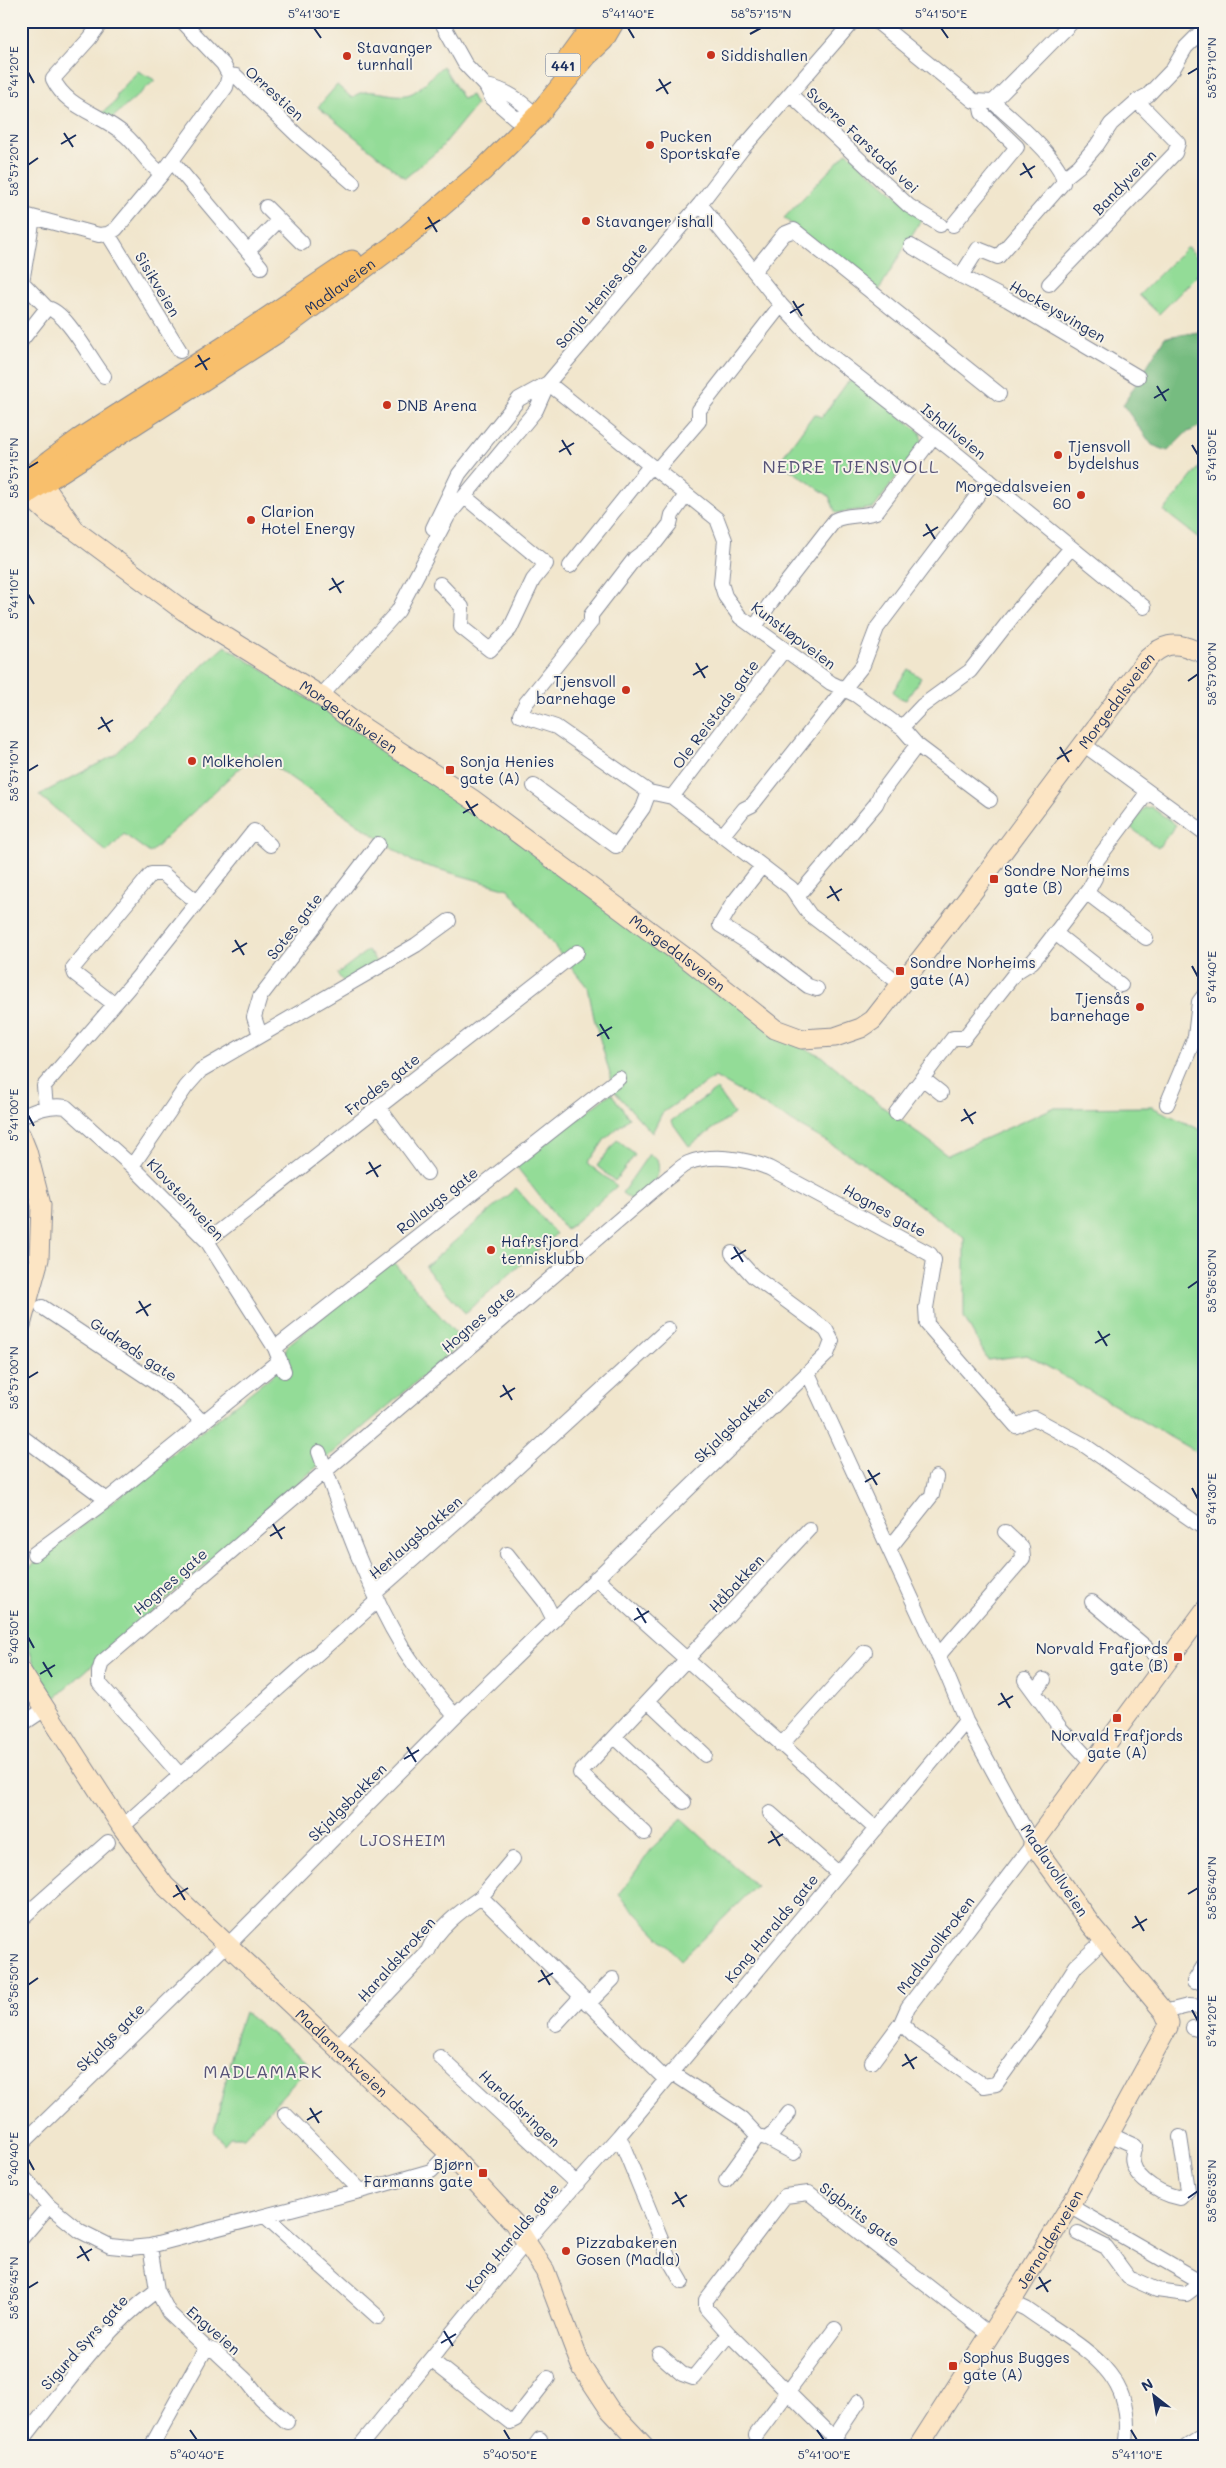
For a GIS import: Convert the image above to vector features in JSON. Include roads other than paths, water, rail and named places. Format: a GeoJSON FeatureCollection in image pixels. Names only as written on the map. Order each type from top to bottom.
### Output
{"type":"FeatureCollection","features":[{"type":"Feature","properties":{"kind":"main road","name":"Madlaveien"},"geometry":{"type":"LineString","coordinates":[[28,484],[276,333],[368,266],[452,198],[526,113],[596,21]]}},
{"type":"Feature","properties":{"kind":"main road","name":"Madlaveien"},"geometry":{"type":"LineString","coordinates":[[28,484],[80,439],[232,342],[366,251],[424,205],[526,113],[603,40],[614,21]]}},
{"type":"Feature","properties":{"kind":"street"},"geometry":{"type":"LineString","coordinates":[[102,21],[90,38],[53,79],[60,92],[70,101],[125,135],[149,166],[162,174]]}},
{"type":"Feature","properties":{"kind":"street","name":"Orrestien"},"geometry":{"type":"LineString","coordinates":[[182,21],[223,64],[228,74],[236,76],[297,135],[353,183]]}},
{"type":"Feature","properties":{"kind":"street"},"geometry":{"type":"LineString","coordinates":[[441,21],[465,64],[486,86],[499,88],[513,94],[526,113]]}},
{"type":"Feature","properties":{"kind":"street","name":"Sonja Henies gate"},"geometry":{"type":"LineString","coordinates":[[321,696],[398,610],[423,567],[448,516],[536,410],[548,383],[700,204],[743,148],[853,21]]}},
{"type":"Feature","properties":{"kind":"street"},"geometry":{"type":"LineString","coordinates":[[876,21],[961,92],[987,103],[1022,128],[1059,169],[1064,178]]}},
{"type":"Feature","properties":{"kind":"street"},"geometry":{"type":"LineString","coordinates":[[987,103],[1073,21]]}},
{"type":"Feature","properties":{"kind":"street"},"geometry":{"type":"LineString","coordinates":[[961,276],[978,248],[998,257],[1060,188],[1064,178],[1097,145],[1111,124],[1137,101],[1148,95],[1173,69],[1186,47],[1205,28]]}},
{"type":"Feature","properties":{"kind":"street"},"geometry":{"type":"LineString","coordinates":[[104,376],[73,331],[53,309],[47,308],[22,282],[27,216],[99,235],[108,234],[130,214],[172,161],[226,87],[228,74]]}},
{"type":"Feature","properties":{"kind":"street","name":"Sverre Farstads vei"},"geometry":{"type":"LineString","coordinates":[[790,94],[909,206],[946,225],[1016,147],[982,113],[987,103]]}},
{"type":"Feature","properties":{"kind":"street","name":"Bandyveien"},"geometry":{"type":"LineString","coordinates":[[1049,284],[1175,153],[1178,143],[1137,101]]}},
{"type":"Feature","properties":{"kind":"street"},"geometry":{"type":"LineString","coordinates":[[172,161],[261,267]]}},
{"type":"Feature","properties":{"kind":"street","name":"Ishallveien"},"geometry":{"type":"LineString","coordinates":[[700,204],[780,306],[820,347],[989,480],[1144,607]]}},
{"type":"Feature","properties":{"kind":"street"},"geometry":{"type":"LineString","coordinates":[[266,207],[302,244]]}},
{"type":"Feature","properties":{"kind":"street"},"geometry":{"type":"LineString","coordinates":[[248,250],[279,220]]}},
{"type":"Feature","properties":{"kind":"street"},"geometry":{"type":"LineString","coordinates":[[754,271],[784,234],[794,230],[999,394]]}},
{"type":"Feature","properties":{"kind":"street","name":"Sisikveien"},"geometry":{"type":"LineString","coordinates":[[108,234],[180,351]]}},
{"type":"Feature","properties":{"kind":"street","name":"Hockeysvingen"},"geometry":{"type":"LineString","coordinates":[[910,246],[961,276],[1008,300],[1138,377]]}},
{"type":"Feature","properties":{"kind":"street"},"geometry":{"type":"LineString","coordinates":[[570,566],[646,471],[661,466],[699,421],[699,410],[780,306]]}},
{"type":"Feature","properties":{"kind":"street"},"geometry":{"type":"LineString","coordinates":[[21,341],[47,308]]}},
{"type":"Feature","properties":{"kind":"street","name":"Sonja Henies gate"},"geometry":{"type":"LineString","coordinates":[[432,547],[434,526],[459,474],[519,399],[548,383]]}},
{"type":"Feature","properties":{"kind":"street","name":"Kunstløpveien"},"geometry":{"type":"LineString","coordinates":[[548,383],[717,519],[725,540],[721,583],[725,596],[740,617],[831,683],[856,695],[903,729],[917,745],[990,800]]}},
{"type":"Feature","properties":{"kind":"street"},"geometry":{"type":"LineString","coordinates":[[755,627],[769,605],[835,520],[840,517],[865,516],[876,512],[934,437]]}},
{"type":"Feature","properties":{"kind":"street"},"geometry":{"type":"LineString","coordinates":[[722,836],[744,809],[752,805],[863,665],[877,628],[989,480]]}},
{"type":"Feature","properties":{"kind":"street","name":"Morgedalsveien"},"geometry":{"type":"LineString","coordinates":[[28,484],[44,510],[76,531],[184,610],[321,696],[349,718],[420,763],[683,956],[775,1029],[792,1037],[802,1039],[835,1037],[861,1028],[873,1020],[902,985],[1141,667],[1158,649],[1166,644],[1182,644],[1200,654]]}},
{"type":"Feature","properties":{"kind":"street"},"geometry":{"type":"LineString","coordinates":[[686,495],[672,515],[670,524],[656,542],[635,558],[591,615],[591,622],[526,703],[520,715],[556,727],[650,792],[672,797],[791,888],[810,915],[902,985]]}},
{"type":"Feature","properties":{"kind":"street"},"geometry":{"type":"LineString","coordinates":[[440,584],[462,607],[461,626],[490,650],[510,629],[533,580],[546,564],[464,497]]}},
{"type":"Feature","properties":{"kind":"street"},"geometry":{"type":"LineString","coordinates":[[903,729],[922,706],[970,671],[1013,616],[1071,548]]}},
{"type":"Feature","properties":{"kind":"street","name":"Ole Reistads gate"},"geometry":{"type":"LineString","coordinates":[[672,797],[784,650]]}},
{"type":"Feature","properties":{"kind":"street"},"geometry":{"type":"LineString","coordinates":[[1083,744],[1147,793],[1205,833]]}},
{"type":"Feature","properties":{"kind":"street"},"geometry":{"type":"LineString","coordinates":[[797,897],[876,804],[881,793],[917,745]]}},
{"type":"Feature","properties":{"kind":"street"},"geometry":{"type":"LineString","coordinates":[[534,786],[616,846],[643,808],[650,792]]}},
{"type":"Feature","properties":{"kind":"street"},"geometry":{"type":"LineString","coordinates":[[896,1113],[953,1038],[964,1038],[1016,972],[1032,962],[1087,893],[1094,878],[1094,864],[1147,793]]}},
{"type":"Feature","properties":{"kind":"street"},"geometry":{"type":"LineString","coordinates":[[46,1107],[44,1086],[114,1004],[254,831],[270,845]]}},
{"type":"Feature","properties":{"kind":"street","name":"Sotes gate"},"geometry":{"type":"LineString","coordinates":[[260,1035],[254,1016],[260,997],[378,844]]}},
{"type":"Feature","properties":{"kind":"street"},"geometry":{"type":"LineString","coordinates":[[762,866],[733,903],[720,925],[763,952],[808,986],[817,989]]}},
{"type":"Feature","properties":{"kind":"street"},"geometry":{"type":"LineString","coordinates":[[114,1004],[75,974],[74,968],[152,874],[163,874],[197,902]]}},
{"type":"Feature","properties":{"kind":"street"},"geometry":{"type":"LineString","coordinates":[[1087,893],[1146,938]]}},
{"type":"Feature","properties":{"kind":"street"},"geometry":{"type":"LineString","coordinates":[[132,1166],[194,1077],[213,1062],[416,945],[449,921]]}},
{"type":"Feature","properties":{"kind":"street"},"geometry":{"type":"LineString","coordinates":[[1055,933],[1122,986]]}},
{"type":"Feature","properties":{"kind":"street","name":"Frodes gate"},"geometry":{"type":"LineString","coordinates":[[207,1241],[577,952]]}},
{"type":"Feature","properties":{"kind":"street"},"geometry":{"type":"LineString","coordinates":[[1167,1104],[1195,1037],[1199,1002],[1205,994]]}},
{"type":"Feature","properties":{"kind":"street","name":"Rollaugs gate"},"geometry":{"type":"LineString","coordinates":[[34,1554],[108,1500],[203,1423],[619,1078]]}},
{"type":"Feature","properties":{"kind":"street"},"geometry":{"type":"LineString","coordinates":[[922,1078],[941,1093]]}},
{"type":"Feature","properties":{"kind":"street","name":"Klovsteinveien"},"geometry":{"type":"LineString","coordinates":[[21,1117],[46,1107],[58,1105],[66,1107],[132,1166],[207,1241],[280,1360]]}},
{"type":"Feature","properties":{"kind":"street"},"geometry":{"type":"LineString","coordinates":[[379,1108],[428,1173]]}},
{"type":"Feature","properties":{"kind":"street"},"geometry":{"type":"LineString","coordinates":[[21,1136],[27,1151],[41,1205],[39,1259],[21,1325]]}},
{"type":"Feature","properties":{"kind":"street","name":"Hognes gate"},"geometry":{"type":"LineString","coordinates":[[180,1775],[99,1683],[98,1672],[102,1662],[669,1177],[687,1164],[705,1159],[752,1162],[770,1168],[932,1255],[934,1260],[926,1308],[927,1324],[1016,1426],[1034,1418],[1084,1445],[1205,1529]]}},
{"type":"Feature","properties":{"kind":"street","name":"Skjalgsbakken"},"geometry":{"type":"LineString","coordinates":[[224,1948],[455,1716],[808,1374],[830,1349],[832,1341],[829,1334],[753,1276],[732,1253]]}},
{"type":"Feature","properties":{"kind":"street","name":"Gudrøds gate"},"geometry":{"type":"LineString","coordinates":[[42,1307],[159,1385],[187,1406],[203,1423]]}},
{"type":"Feature","properties":{"kind":"street","name":"Herlaugsbakken"},"geometry":{"type":"LineString","coordinates":[[122,1827],[377,1597],[668,1329]]}},
{"type":"Feature","properties":{"kind":"street","name":"Madlavollveien"},"geometry":{"type":"LineString","coordinates":[[808,1374],[938,1656],[966,1722],[1033,1844],[1104,1940],[1167,2017]]}},
{"type":"Feature","properties":{"kind":"street"},"geometry":{"type":"LineString","coordinates":[[21,1436],[108,1500]]}},
{"type":"Feature","properties":{"kind":"street"},"geometry":{"type":"LineString","coordinates":[[319,1452],[335,1498],[377,1597],[407,1653],[455,1716]]}},
{"type":"Feature","properties":{"kind":"street"},"geometry":{"type":"LineString","coordinates":[[889,1549],[932,1495],[936,1477]]}},
{"type":"Feature","properties":{"kind":"street","name":"Håbakken"},"geometry":{"type":"LineString","coordinates":[[645,1833],[580,1773],[808,1529]]}},
{"type":"Feature","properties":{"kind":"street"},"geometry":{"type":"LineString","coordinates":[[938,1656],[1022,1558],[1022,1548],[1004,1532]]}},
{"type":"Feature","properties":{"kind":"street"},"geometry":{"type":"LineString","coordinates":[[507,1554],[545,1602],[554,1620]]}},
{"type":"Feature","properties":{"kind":"street"},"geometry":{"type":"LineString","coordinates":[[596,1578],[876,1830]]}},
{"type":"Feature","properties":{"kind":"street"},"geometry":{"type":"LineString","coordinates":[[1092,1602],[1166,1664]]}},
{"type":"Feature","properties":{"kind":"street"},"geometry":{"type":"LineString","coordinates":[[1033,1844],[1205,1610]]}},
{"type":"Feature","properties":{"kind":"street"},"geometry":{"type":"LineString","coordinates":[[781,1745],[865,1652]]}},
{"type":"Feature","properties":{"kind":"street","name":"Madlamarkveien"},"geometry":{"type":"LineString","coordinates":[[21,1670],[122,1827],[165,1886],[224,1948],[338,2046],[449,2153],[514,2223],[545,2271],[581,2366],[610,2410],[645,2446]]}},
{"type":"Feature","properties":{"kind":"street"},"geometry":{"type":"LineString","coordinates":[[1024,1680],[1061,1729],[1093,1764]]}},
{"type":"Feature","properties":{"kind":"street"},"geometry":{"type":"LineString","coordinates":[[1034,1692],[1044,1680]]}},
{"type":"Feature","properties":{"kind":"street"},"geometry":{"type":"LineString","coordinates":[[648,1700],[705,1756]]}},
{"type":"Feature","properties":{"kind":"street"},"geometry":{"type":"LineString","coordinates":[[21,1725],[45,1709]]}},
{"type":"Feature","properties":{"kind":"street","name":"Kong Haralds gate"},"geometry":{"type":"LineString","coordinates":[[359,2447],[527,2242],[966,1722]]}},
{"type":"Feature","properties":{"kind":"street"},"geometry":{"type":"LineString","coordinates":[[615,1737],[684,1802]]}},
{"type":"Feature","properties":{"kind":"street","name":"Kong Haralds gate"},"geometry":{"type":"LineString","coordinates":[[770,1813],[838,1873]]}},
{"type":"Feature","properties":{"kind":"street"},"geometry":{"type":"LineString","coordinates":[[21,1919],[108,1842]]}},
{"type":"Feature","properties":{"kind":"street","name":"Madlavollkroken"},"geometry":{"type":"LineString","coordinates":[[872,2062],[901,2023],[908,2007],[1033,1844]]}},
{"type":"Feature","properties":{"kind":"street","name":"Haraldskroken"},"geometry":{"type":"LineString","coordinates":[[338,2046],[428,1951],[431,1942],[463,1909],[481,1897],[513,1859]]}},
{"type":"Feature","properties":{"kind":"street"},"geometry":{"type":"LineString","coordinates":[[481,1897],[585,2000],[668,2075],[742,2119],[762,2137],[794,2153]]}},
{"type":"Feature","properties":{"kind":"street"},"geometry":{"type":"LineString","coordinates":[[901,2023],[913,2035],[984,2086],[996,2084],[1037,2027],[1076,1966],[1104,1940]]}},
{"type":"Feature","properties":{"kind":"street","name":"Skjalgs gate"},"geometry":{"type":"LineString","coordinates":[[21,2145],[224,1948]]}},
{"type":"Feature","properties":{"kind":"street"},"geometry":{"type":"LineString","coordinates":[[1194,1982],[1205,1964]]}},
{"type":"Feature","properties":{"kind":"street"},"geometry":{"type":"LineString","coordinates":[[556,2024],[613,1979]]}},
{"type":"Feature","properties":{"kind":"street"},"geometry":{"type":"LineString","coordinates":[[1167,2017],[1188,2006],[1200,2007]]}},
{"type":"Feature","properties":{"kind":"street","name":"Jernalderveien"},"geometry":{"type":"LineString","coordinates":[[918,2447],[1070,2206],[1109,2134],[1167,2017]]}},
{"type":"Feature","properties":{"kind":"street","name":"Haraldsringen"},"geometry":{"type":"LineString","coordinates":[[440,2057],[577,2184]]}},
{"type":"Feature","properties":{"kind":"street"},"geometry":{"type":"LineString","coordinates":[[726,2180],[762,2137],[774,2132],[789,2113]]}},
{"type":"Feature","properties":{"kind":"street"},"geometry":{"type":"LineString","coordinates":[[285,2114],[362,2191]]}},
{"type":"Feature","properties":{"kind":"street"},"geometry":{"type":"LineString","coordinates":[[1109,2134],[1135,2146],[1132,2153],[1135,2170],[1139,2177],[1148,2184],[1180,2198],[1188,2190],[1180,2137]]}},
{"type":"Feature","properties":{"kind":"street"},"geometry":{"type":"LineString","coordinates":[[618,2136],[671,2263],[682,2282]]}},
{"type":"Feature","properties":{"kind":"street"},"geometry":{"type":"LineString","coordinates":[[21,2174],[49,2206],[80,2231],[110,2246],[150,2246],[362,2191],[431,2171],[449,2153]]}},
{"type":"Feature","properties":{"kind":"street","name":"Sigbrits gate"},"geometry":{"type":"LineString","coordinates":[[729,2334],[708,2312],[706,2300],[785,2196],[809,2193],[967,2319],[989,2334]]}},
{"type":"Feature","properties":{"kind":"street"},"geometry":{"type":"LineString","coordinates":[[21,2238],[49,2206]]}},
{"type":"Feature","properties":{"kind":"street"},"geometry":{"type":"LineString","coordinates":[[1070,2206],[1203,2284],[1186,2294],[1157,2290],[1128,2277],[1106,2247],[1078,2233]]}},
{"type":"Feature","properties":{"kind":"street"},"geometry":{"type":"LineString","coordinates":[[265,2216],[378,2317]]}},
{"type":"Feature","properties":{"kind":"street","name":"Engveien"},"geometry":{"type":"LineString","coordinates":[[150,2246],[157,2290],[169,2313],[206,2348],[215,2351],[247,2381],[261,2399],[287,2422]]}},
{"type":"Feature","properties":{"kind":"street","name":"Sigurd Syrs gate"},"geometry":{"type":"LineString","coordinates":[[21,2442],[104,2340],[142,2301],[157,2290]]}},
{"type":"Feature","properties":{"kind":"street"},"geometry":{"type":"LineString","coordinates":[[1011,2302],[1026,2309],[1109,2370],[1125,2403],[1128,2426],[1125,2447]]}},
{"type":"Feature","properties":{"kind":"street"},"geometry":{"type":"LineString","coordinates":[[756,2435],[835,2329]]}},
{"type":"Feature","properties":{"kind":"street"},"geometry":{"type":"LineString","coordinates":[[658,2354],[682,2374],[693,2378],[729,2334],[839,2443],[859,2401]]}},
{"type":"Feature","properties":{"kind":"street"},"geometry":{"type":"LineString","coordinates":[[151,2447],[206,2348]]}},
{"type":"Feature","properties":{"kind":"street"},"geometry":{"type":"LineString","coordinates":[[431,2360],[510,2422],[516,2419],[548,2378]]}},
{"type":"Feature","properties":{"kind":"street"},"geometry":{"type":"LineString","coordinates":[[1186,2447],[1205,2436]]}},
{"type":"Feature","properties":{"kind":"place","name":"Siddishallen"},"geometry":{"type":"Point","coordinates":[711,55]}},
{"type":"Feature","properties":{"kind":"place","name":"Stavanger turnhall"},"geometry":{"type":"Point","coordinates":[347,56]}},
{"type":"Feature","properties":{"kind":"place","name":"Pucken Sportskafe"},"geometry":{"type":"Point","coordinates":[650,145]}},
{"type":"Feature","properties":{"kind":"place","name":"Stavanger ishall"},"geometry":{"type":"Point","coordinates":[586,221]}},
{"type":"Feature","properties":{"kind":"place","name":"DNB Arena"},"geometry":{"type":"Point","coordinates":[387,405]}},
{"type":"Feature","properties":{"kind":"place","name":"Tjensvoll bydelshus"},"geometry":{"type":"Point","coordinates":[1058,455]}},
{"type":"Feature","properties":{"kind":"place","name":"Morgedalsveien 60"},"geometry":{"type":"Point","coordinates":[1081,495]}},
{"type":"Feature","properties":{"kind":"place","name":"Clarion Hotel Energy"},"geometry":{"type":"Point","coordinates":[251,520]}},
{"type":"Feature","properties":{"kind":"place","name":"Tjensvoll barnehage"},"geometry":{"type":"Point","coordinates":[626,690]}},
{"type":"Feature","properties":{"kind":"place","name":"Molkeholen"},"geometry":{"type":"Point","coordinates":[192,761]}},
{"type":"Feature","properties":{"kind":"place","name":"Sonja Henies gate (A)"},"geometry":{"type":"Point","coordinates":[450,770]}},
{"type":"Feature","properties":{"kind":"place","name":"Sondre Norheims gate (B)"},"geometry":{"type":"Point","coordinates":[994,879]}},
{"type":"Feature","properties":{"kind":"place","name":"Sondre Norheims gate (A)"},"geometry":{"type":"Point","coordinates":[900,971]}},
{"type":"Feature","properties":{"kind":"place","name":"Tjensås barnehage"},"geometry":{"type":"Point","coordinates":[1140,1007]}},
{"type":"Feature","properties":{"kind":"place","name":"Hafrsfjord tennisklubb"},"geometry":{"type":"Point","coordinates":[491,1250]}},
{"type":"Feature","properties":{"kind":"place","name":"Norvald Frafjords gate (B)"},"geometry":{"type":"Point","coordinates":[1178,1657]}},
{"type":"Feature","properties":{"kind":"place","name":"Norvald Frafjords gate (A)"},"geometry":{"type":"Point","coordinates":[1117,1718]}},
{"type":"Feature","properties":{"kind":"place","name":"Bjørn Farmanns gate"},"geometry":{"type":"Point","coordinates":[483,2173]}},
{"type":"Feature","properties":{"kind":"place","name":"Pizzabakeren Gosen (Madla)"},"geometry":{"type":"Point","coordinates":[566,2251]}},
{"type":"Feature","properties":{"kind":"place","name":"Sophus Bugges gate (A)"},"geometry":{"type":"Point","coordinates":[953,2366]}},
{"type":"Feature","properties":{"kind":"district","name":"NEDRE TJENSVOLL"},"geometry":{"type":"Point","coordinates":[851,466]}},
{"type":"Feature","properties":{"kind":"district","name":"LJOSHEIM"},"geometry":{"type":"Point","coordinates":[403,1839]}},
{"type":"Feature","properties":{"kind":"district","name":"MADLAMARK"},"geometry":{"type":"Point","coordinates":[263,2071]}}]}
